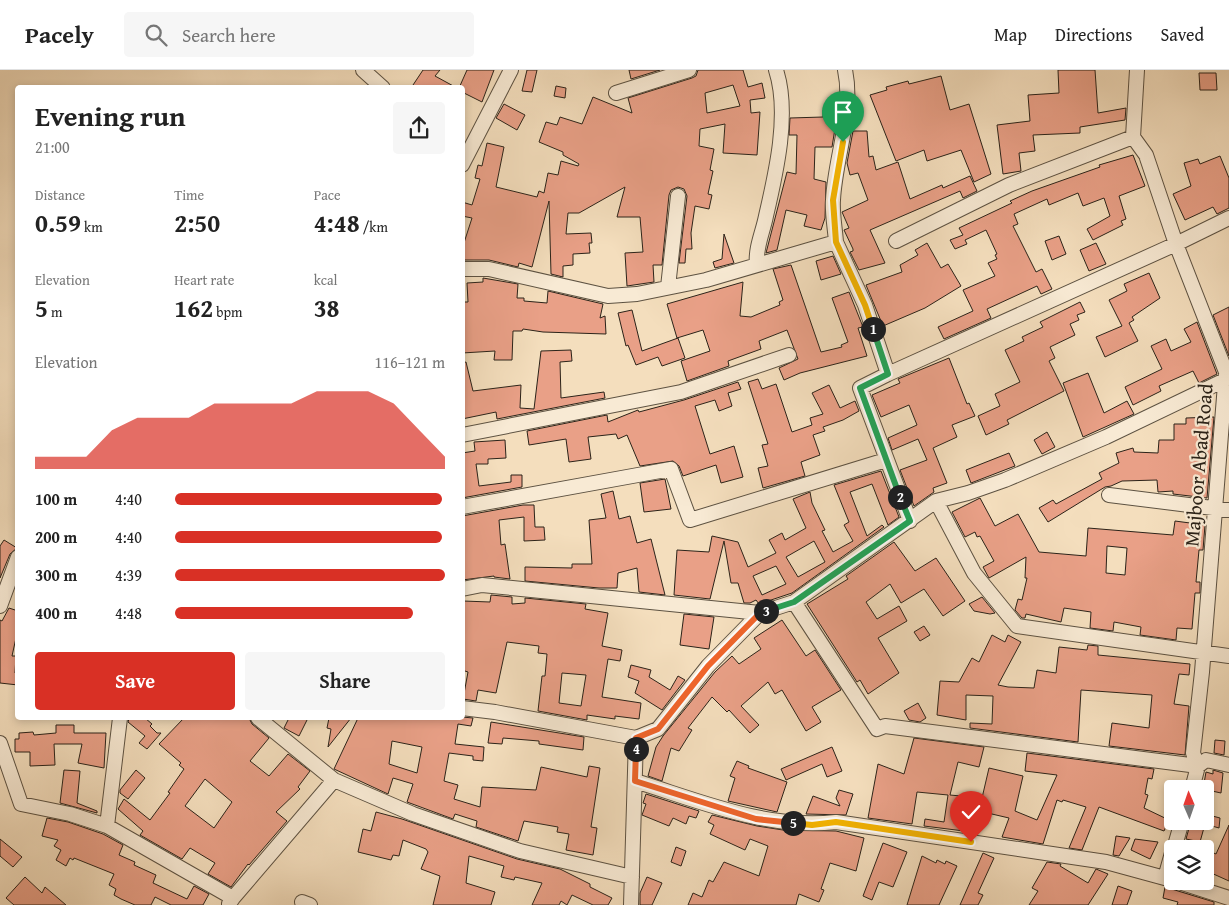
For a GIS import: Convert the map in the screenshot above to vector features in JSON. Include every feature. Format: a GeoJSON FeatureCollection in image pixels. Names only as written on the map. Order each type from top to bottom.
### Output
{"type":"FeatureCollection","features":[{"type":"Feature","properties":{"kind":"street"},"geometry":{"type":"LineString","coordinates":[[363,70],[380,85]]}},
{"type":"Feature","properties":{"kind":"street"},"geometry":{"type":"LineString","coordinates":[[465,159],[511,70]]}},
{"type":"Feature","properties":{"kind":"street"},"geometry":{"type":"LineString","coordinates":[[616,93],[689,70]]}},
{"type":"Feature","properties":{"kind":"street"},"geometry":{"type":"LineString","coordinates":[[758,265],[757,250],[770,198],[780,139],[782,111],[779,79],[776,70]]}},
{"type":"Feature","properties":{"kind":"street"},"geometry":{"type":"LineString","coordinates":[[845,70],[848,82],[843,142],[833,200],[836,242],[865,305],[888,374]]}},
{"type":"Feature","properties":{"kind":"street"},"geometry":{"type":"LineString","coordinates":[[896,241],[1009,185],[1133,137],[1138,70]]}},
{"type":"Feature","properties":{"kind":"street","name":"Majboor Abad Road"},"geometry":{"type":"LineString","coordinates":[[1133,137],[1146,156],[1176,244],[1226,372],[1227,379],[1222,509],[1203,652],[1193,753],[1198,766],[1194,780]]}},
{"type":"Feature","properties":{"kind":"street"},"geometry":{"type":"LineString","coordinates":[[668,287],[678,196]]}},
{"type":"Feature","properties":{"kind":"street"},"geometry":{"type":"LineString","coordinates":[[910,521],[860,388],[1229,218]]}},
{"type":"Feature","properties":{"kind":"street"},"geometry":{"type":"LineString","coordinates":[[465,269],[489,269],[608,296],[637,294],[706,280],[836,242]]}},
{"type":"Feature","properties":{"kind":"street"},"geometry":{"type":"LineString","coordinates":[[465,434],[681,392],[789,355]]}},
{"type":"Feature","properties":{"kind":"street"},"geometry":{"type":"LineString","coordinates":[[465,588],[482,585],[760,613],[794,602],[936,501],[968,493],[1006,480],[1106,437],[1227,379]]}},
{"type":"Feature","properties":{"kind":"street"},"geometry":{"type":"LineString","coordinates":[[465,506],[671,468],[690,520],[886,460]]}},
{"type":"Feature","properties":{"kind":"street"},"geometry":{"type":"LineString","coordinates":[[1109,495],[1222,509]]}},
{"type":"Feature","properties":{"kind":"street"},"geometry":{"type":"LineString","coordinates":[[936,501],[974,573],[1017,626],[1229,656]]}},
{"type":"Feature","properties":{"kind":"street"},"geometry":{"type":"LineString","coordinates":[[0,606],[15,565]]}},
{"type":"Feature","properties":{"kind":"street"},"geometry":{"type":"LineString","coordinates":[[794,602],[876,729],[885,726],[1198,766],[1206,760],[1229,765]]}},
{"type":"Feature","properties":{"kind":"street"},"geometry":{"type":"LineString","coordinates":[[465,708],[495,712],[636,738],[658,729],[708,666],[760,613]]}},
{"type":"Feature","properties":{"kind":"street"},"geometry":{"type":"LineString","coordinates":[[107,826],[120,720]]}},
{"type":"Feature","properties":{"kind":"street"},"geometry":{"type":"LineString","coordinates":[[260,720],[334,780],[413,814],[520,850],[632,877]]}},
{"type":"Feature","properties":{"kind":"street"},"geometry":{"type":"LineString","coordinates":[[631,905],[636,738]]}},
{"type":"Feature","properties":{"kind":"street"},"geometry":{"type":"LineString","coordinates":[[0,743],[21,804],[40,806],[107,826],[231,901],[334,780]]}},
{"type":"Feature","properties":{"kind":"street"},"geometry":{"type":"LineString","coordinates":[[635,781],[756,819],[812,825],[836,822],[846,823],[1106,862],[1164,878]]}},
{"type":"Feature","properties":{"kind":"street"},"geometry":{"type":"LineString","coordinates":[[1203,890],[1229,898]]}},
{"type":"Feature","properties":{"kind":"building"},"geometry":{"type":"Polygon","coordinates":[[[423,70],[440,70],[435,76],[452,85],[413,85],[423,70]]]}},
{"type":"Feature","properties":{"kind":"building"},"geometry":{"type":"Polygon","coordinates":[[[467,70],[494,70],[482,102],[465,94],[465,85],[460,85],[467,70]]]}},
{"type":"Feature","properties":{"kind":"building"},"geometry":{"type":"Polygon","coordinates":[[[527,70],[537,70],[532,92],[522,91],[527,70]]]}},
{"type":"Feature","properties":{"kind":"building"},"geometry":{"type":"Polygon","coordinates":[[[629,70],[660,70],[631,79],[629,70]]]}},
{"type":"Feature","properties":{"kind":"building"},"geometry":{"type":"Polygon","coordinates":[[[698,70],[743,70],[748,87],[762,83],[765,98],[750,100],[751,113],[760,112],[757,155],[723,153],[725,124],[700,129],[699,146],[714,149],[710,170],[713,171],[708,194],[712,195],[709,209],[695,206],[691,233],[692,249],[686,249],[685,263],[679,263],[687,196],[684,189],[678,187],[671,190],[669,195],[662,265],[653,265],[654,282],[627,286],[625,253],[643,252],[640,217],[617,217],[625,187],[579,213],[568,213],[566,234],[591,233],[592,243],[589,243],[590,253],[573,254],[573,265],[563,266],[563,277],[551,274],[549,201],[532,267],[519,263],[518,267],[489,260],[465,260],[465,240],[472,218],[465,217],[465,203],[472,205],[480,179],[475,178],[478,165],[482,166],[487,143],[504,147],[496,187],[537,197],[539,191],[544,193],[548,173],[558,175],[561,161],[578,166],[579,164],[563,155],[563,152],[539,142],[546,122],[557,125],[560,117],[582,124],[593,97],[632,113],[628,98],[696,76],[698,70]],[[733,85],[705,93],[707,113],[740,106],[733,85]]]}},
{"type":"Feature","properties":{"kind":"building"},"geometry":{"type":"Polygon","coordinates":[[[1058,70],[1095,70],[1098,113],[1126,108],[1125,120],[1080,127],[1080,133],[1033,135],[1035,151],[1019,153],[1021,171],[1003,174],[997,125],[1030,121],[1028,95],[1059,93],[1058,70]]]}},
{"type":"Feature","properties":{"kind":"building"},"geometry":{"type":"Polygon","coordinates":[[[1199,73],[1216,73],[1217,90],[1200,90],[1199,73]]]}},
{"type":"Feature","properties":{"kind":"building"},"geometry":{"type":"Polygon","coordinates":[[[941,76],[950,110],[969,104],[991,174],[974,182],[961,150],[927,161],[924,150],[896,161],[870,95],[887,90],[886,87],[908,81],[909,84],[941,76]]]}},
{"type":"Feature","properties":{"kind":"building"},"geometry":{"type":"Polygon","coordinates":[[[556,86],[566,88],[565,98],[554,96],[556,86]]]}},
{"type":"Feature","properties":{"kind":"building"},"geometry":{"type":"Polygon","coordinates":[[[504,104],[525,115],[517,130],[496,118],[504,104]]]}},
{"type":"Feature","properties":{"kind":"building"},"geometry":{"type":"Polygon","coordinates":[[[823,110],[838,110],[832,147],[815,147],[814,179],[826,182],[825,218],[821,230],[804,226],[807,215],[786,210],[777,250],[766,253],[787,172],[796,174],[797,135],[789,135],[790,118],[823,117],[823,110]]]}},
{"type":"Feature","properties":{"kind":"building"},"geometry":{"type":"Polygon","coordinates":[[[853,131],[867,131],[869,157],[873,156],[876,170],[898,162],[910,199],[942,185],[943,188],[970,176],[977,191],[963,198],[960,191],[870,230],[885,263],[859,270],[850,252],[853,249],[844,230],[849,228],[842,212],[868,200],[858,173],[850,175],[847,163],[853,131]]]}},
{"type":"Feature","properties":{"kind":"building"},"geometry":{"type":"Polygon","coordinates":[[[1133,155],[1145,186],[1119,196],[1126,219],[1121,221],[1123,225],[1093,240],[1087,229],[1110,216],[1104,198],[1083,206],[1078,193],[1049,205],[1047,199],[1014,214],[1018,224],[1013,226],[1036,272],[1042,269],[1052,289],[1041,294],[1037,286],[987,309],[991,318],[944,339],[938,327],[973,311],[963,290],[995,276],[988,263],[997,259],[995,255],[997,254],[986,230],[965,240],[967,244],[955,249],[950,240],[963,235],[959,228],[1012,203],[1010,201],[1032,191],[1100,167],[1099,165],[1133,155]]]}},
{"type":"Feature","properties":{"kind":"building"},"geometry":{"type":"Polygon","coordinates":[[[1220,156],[1229,178],[1229,208],[1217,214],[1213,207],[1185,220],[1173,194],[1191,186],[1184,163],[1198,159],[1200,164],[1220,156]]]}},
{"type":"Feature","properties":{"kind":"building"},"geometry":{"type":"Polygon","coordinates":[[[724,234],[734,263],[715,268],[713,262],[722,259],[724,234]]]}},
{"type":"Feature","properties":{"kind":"building"},"geometry":{"type":"Polygon","coordinates":[[[1059,236],[1066,254],[1052,260],[1045,241],[1059,236]]]}},
{"type":"Feature","properties":{"kind":"building"},"geometry":{"type":"Polygon","coordinates":[[[927,243],[941,268],[948,264],[961,286],[925,308],[883,326],[866,285],[902,272],[900,265],[918,255],[915,250],[927,243]]]}},
{"type":"Feature","properties":{"kind":"building"},"geometry":{"type":"Polygon","coordinates":[[[1096,243],[1106,264],[1089,271],[1080,250],[1096,243]]]}},
{"type":"Feature","properties":{"kind":"building"},"geometry":{"type":"Polygon","coordinates":[[[833,256],[841,274],[821,280],[816,261],[833,256]]]}},
{"type":"Feature","properties":{"kind":"building"},"geometry":{"type":"Polygon","coordinates":[[[791,265],[821,352],[842,347],[841,345],[848,342],[832,298],[849,292],[863,327],[858,328],[867,356],[800,373],[784,380],[779,368],[798,359],[787,330],[759,341],[761,349],[728,361],[729,366],[687,381],[681,361],[710,351],[703,330],[677,338],[667,304],[743,282],[740,316],[751,317],[780,305],[779,302],[783,300],[773,269],[791,265]]]}},
{"type":"Feature","properties":{"kind":"building"},"geometry":{"type":"Polygon","coordinates":[[[1149,273],[1160,298],[1132,317],[1134,320],[1129,323],[1138,341],[1105,357],[1096,337],[1122,326],[1109,300],[1127,291],[1124,284],[1149,273]]]}},
{"type":"Feature","properties":{"kind":"building"},"geometry":{"type":"Polygon","coordinates":[[[483,278],[518,284],[517,298],[524,298],[524,301],[547,303],[548,291],[603,304],[600,318],[605,316],[606,334],[543,332],[523,329],[522,331],[513,331],[512,360],[494,360],[495,351],[465,353],[465,302],[468,302],[467,283],[483,282],[483,278]]]}},
{"type":"Feature","properties":{"kind":"building"},"geometry":{"type":"Polygon","coordinates":[[[1080,302],[1085,312],[1077,315],[1079,320],[1070,324],[1075,335],[1050,347],[1055,358],[1049,361],[1064,391],[1007,420],[1009,424],[986,435],[978,416],[1000,406],[995,394],[1020,382],[1005,350],[1024,341],[1022,337],[1043,327],[1040,322],[1080,302]]]}},
{"type":"Feature","properties":{"kind":"building"},"geometry":{"type":"Polygon","coordinates":[[[1229,307],[1229,356],[1213,315],[1229,307]]]}},
{"type":"Feature","properties":{"kind":"building"},"geometry":{"type":"Polygon","coordinates":[[[632,310],[642,351],[678,338],[685,358],[662,366],[658,357],[636,365],[628,345],[626,346],[618,313],[632,310]]]}},
{"type":"Feature","properties":{"kind":"building"},"geometry":{"type":"Polygon","coordinates":[[[1197,322],[1217,374],[1199,383],[1193,371],[1159,386],[1161,391],[1133,405],[1125,387],[1162,369],[1151,346],[1166,339],[1171,351],[1191,342],[1184,329],[1197,322]]]}},
{"type":"Feature","properties":{"kind":"building"},"geometry":{"type":"Polygon","coordinates":[[[571,350],[572,361],[560,362],[561,398],[604,392],[605,398],[497,419],[496,412],[465,418],[465,362],[473,391],[521,385],[520,408],[534,409],[541,351],[571,350]]]}},
{"type":"Feature","properties":{"kind":"building"},"geometry":{"type":"Polygon","coordinates":[[[949,358],[967,404],[969,403],[975,416],[952,425],[957,437],[933,448],[947,483],[933,488],[934,492],[914,506],[900,470],[927,460],[918,439],[892,450],[888,438],[917,425],[909,405],[881,417],[872,395],[900,383],[898,379],[949,358]]]}},
{"type":"Feature","properties":{"kind":"building"},"geometry":{"type":"Polygon","coordinates":[[[1088,373],[1104,413],[1127,401],[1134,414],[1083,437],[1063,383],[1088,373]]]}},
{"type":"Feature","properties":{"kind":"building"},"geometry":{"type":"Polygon","coordinates":[[[758,379],[762,389],[776,384],[792,432],[812,425],[810,418],[823,414],[812,393],[829,385],[840,408],[855,401],[859,411],[843,420],[823,427],[825,431],[813,435],[820,455],[801,462],[805,476],[763,488],[758,468],[768,466],[762,445],[768,444],[748,382],[758,379]]]}},
{"type":"Feature","properties":{"kind":"building"},"geometry":{"type":"Polygon","coordinates":[[[738,382],[741,389],[728,393],[732,406],[719,411],[715,400],[695,406],[710,454],[734,446],[743,477],[721,483],[716,465],[683,476],[679,466],[673,461],[640,466],[627,435],[618,439],[616,434],[588,437],[591,459],[569,462],[566,439],[529,445],[527,431],[607,415],[608,422],[638,410],[639,412],[684,400],[738,382]]]}},
{"type":"Feature","properties":{"kind":"building"},"geometry":{"type":"Polygon","coordinates":[[[1214,417],[1207,498],[1173,494],[1173,491],[1158,492],[1157,480],[1122,481],[1105,487],[1048,522],[1039,508],[1053,500],[1056,504],[1102,479],[1099,473],[1119,463],[1116,453],[1133,448],[1134,452],[1158,453],[1159,440],[1174,440],[1174,424],[1186,424],[1186,418],[1214,417]]]}},
{"type":"Feature","properties":{"kind":"building"},"geometry":{"type":"Polygon","coordinates":[[[1047,432],[1055,447],[1042,454],[1034,440],[1047,432]]]}},
{"type":"Feature","properties":{"kind":"building"},"geometry":{"type":"Polygon","coordinates":[[[505,440],[506,458],[488,459],[488,464],[476,464],[479,486],[511,482],[511,475],[522,475],[522,487],[465,497],[465,453],[475,451],[474,442],[505,440]]]}},
{"type":"Feature","properties":{"kind":"building"},"geometry":{"type":"Polygon","coordinates":[[[1009,453],[1015,466],[971,483],[966,470],[1009,453]]]}},
{"type":"Feature","properties":{"kind":"building"},"geometry":{"type":"Polygon","coordinates":[[[881,471],[899,517],[888,525],[872,484],[850,492],[867,536],[882,525],[884,527],[792,593],[759,604],[756,600],[744,603],[738,583],[731,583],[724,541],[710,599],[674,595],[677,550],[709,552],[712,536],[738,542],[748,567],[776,553],[769,540],[782,533],[785,540],[806,528],[793,499],[810,492],[812,503],[825,530],[822,531],[833,552],[853,541],[844,525],[849,522],[834,485],[881,471]],[[814,541],[786,557],[798,577],[825,562],[814,541]],[[776,566],[753,576],[762,595],[786,584],[776,566]]]}},
{"type":"Feature","properties":{"kind":"building"},"geometry":{"type":"Polygon","coordinates":[[[665,479],[671,509],[644,512],[640,483],[665,479]]]}},
{"type":"Feature","properties":{"kind":"building"},"geometry":{"type":"Polygon","coordinates":[[[613,491],[619,519],[630,516],[637,543],[651,539],[665,595],[639,592],[637,568],[618,573],[617,588],[525,581],[525,567],[572,568],[572,564],[592,564],[589,520],[606,518],[601,494],[613,491]]]}},
{"type":"Feature","properties":{"kind":"building"},"geometry":{"type":"Polygon","coordinates":[[[980,498],[995,526],[1018,514],[1039,552],[1086,556],[1088,528],[1173,535],[1175,521],[1205,525],[1203,550],[1199,550],[1196,582],[1200,582],[1200,593],[1195,593],[1192,629],[1177,628],[1176,640],[1140,635],[1141,627],[1114,622],[1113,631],[1090,628],[1091,612],[1064,608],[1061,622],[1026,614],[1025,618],[1022,618],[1015,610],[1018,599],[1022,600],[1027,578],[1025,578],[1026,557],[989,578],[983,567],[994,561],[980,536],[977,537],[975,532],[965,537],[952,512],[980,498]],[[1107,546],[1106,573],[1125,575],[1127,548],[1107,546]]]}},
{"type":"Feature","properties":{"kind":"building"},"geometry":{"type":"Polygon","coordinates":[[[523,505],[534,505],[535,527],[544,527],[545,540],[524,541],[524,517],[499,520],[501,545],[505,544],[510,579],[494,576],[465,580],[465,515],[523,505]]]}},
{"type":"Feature","properties":{"kind":"building"},"geometry":{"type":"Polygon","coordinates":[[[4,540],[15,547],[15,550],[10,554],[0,578],[0,546],[4,540]]]}},
{"type":"Feature","properties":{"kind":"building"},"geometry":{"type":"Polygon","coordinates":[[[894,542],[915,571],[936,558],[965,601],[943,616],[924,589],[901,603],[890,584],[866,602],[877,619],[899,606],[907,621],[878,638],[899,673],[868,694],[860,680],[857,682],[807,604],[848,579],[846,576],[894,542]]]}},
{"type":"Feature","properties":{"kind":"building"},"geometry":{"type":"Polygon","coordinates":[[[491,595],[512,597],[512,604],[525,603],[525,598],[586,604],[585,609],[608,613],[602,646],[622,650],[620,661],[608,659],[602,697],[641,703],[639,719],[615,716],[615,719],[587,715],[587,720],[538,711],[542,676],[545,676],[547,654],[538,653],[539,646],[507,642],[496,693],[478,690],[476,701],[465,699],[468,672],[465,671],[465,601],[490,602],[491,595]],[[562,673],[559,703],[581,706],[586,675],[562,673]]]}},
{"type":"Feature","properties":{"kind":"building"},"geometry":{"type":"Polygon","coordinates":[[[982,597],[995,613],[974,611],[969,604],[982,597]]]}},
{"type":"Feature","properties":{"kind":"building"},"geometry":{"type":"Polygon","coordinates":[[[9,608],[15,610],[15,642],[12,656],[15,656],[15,685],[0,683],[0,620],[2,621],[9,608]]]}},
{"type":"Feature","properties":{"kind":"building"},"geometry":{"type":"Polygon","coordinates":[[[684,614],[714,617],[709,649],[680,645],[684,614]]]}},
{"type":"Feature","properties":{"kind":"building"},"geometry":{"type":"Polygon","coordinates":[[[782,620],[806,656],[815,650],[841,690],[812,707],[821,722],[806,731],[782,690],[775,694],[768,682],[741,706],[759,725],[750,733],[729,710],[727,712],[712,697],[688,728],[692,730],[679,751],[671,748],[662,781],[648,776],[656,747],[663,736],[715,672],[732,656],[739,664],[761,649],[754,638],[782,620]]]}},
{"type":"Feature","properties":{"kind":"building"},"geometry":{"type":"Polygon","coordinates":[[[924,626],[930,635],[920,641],[914,632],[924,626]]]}},
{"type":"Feature","properties":{"kind":"building"},"geometry":{"type":"Polygon","coordinates":[[[992,635],[1005,642],[1008,635],[1021,642],[998,685],[1008,687],[1034,688],[1037,670],[1056,673],[1059,647],[1087,650],[1088,645],[1098,646],[1098,655],[1190,664],[1189,675],[1179,674],[1174,704],[1189,706],[1185,755],[1109,746],[1112,723],[1149,728],[1152,695],[1081,690],[1078,742],[970,728],[970,723],[992,724],[993,696],[966,695],[966,720],[937,715],[940,681],[959,682],[972,658],[979,662],[992,635]]]}},
{"type":"Feature","properties":{"kind":"building"},"geometry":{"type":"Polygon","coordinates":[[[631,665],[651,670],[649,677],[670,690],[678,676],[685,680],[662,710],[635,693],[639,681],[628,677],[631,665]]]}},
{"type":"Feature","properties":{"kind":"building"},"geometry":{"type":"Polygon","coordinates":[[[918,703],[926,718],[920,722],[909,720],[904,711],[918,703]]]}},
{"type":"Feature","properties":{"kind":"building"},"geometry":{"type":"Polygon","coordinates":[[[465,717],[473,718],[471,726],[458,724],[455,744],[484,747],[483,761],[473,760],[473,756],[449,753],[444,781],[458,785],[454,799],[480,807],[482,787],[536,790],[541,767],[587,777],[589,766],[600,768],[591,827],[597,828],[593,855],[566,850],[569,834],[557,832],[558,827],[524,821],[518,841],[476,827],[477,821],[455,814],[453,819],[407,802],[413,784],[393,778],[388,794],[334,769],[357,720],[465,720],[465,717]],[[392,741],[389,764],[417,773],[422,747],[392,741]]]}},
{"type":"Feature","properties":{"kind":"building"},"geometry":{"type":"Polygon","coordinates":[[[129,720],[147,720],[157,733],[161,733],[147,749],[139,743],[145,736],[128,722],[129,720]]]}},
{"type":"Feature","properties":{"kind":"building"},"geometry":{"type":"Polygon","coordinates":[[[182,720],[250,720],[252,724],[269,738],[250,761],[269,776],[288,754],[310,771],[298,787],[300,789],[276,812],[287,821],[248,864],[231,887],[208,874],[215,863],[190,848],[182,859],[140,835],[143,831],[118,809],[124,799],[150,820],[170,793],[168,792],[184,769],[179,765],[181,763],[159,744],[182,720]],[[205,779],[185,806],[214,828],[232,802],[205,779]]]}},
{"type":"Feature","properties":{"kind":"building"},"geometry":{"type":"Polygon","coordinates":[[[288,720],[307,720],[299,736],[284,728],[288,720]]]}},
{"type":"Feature","properties":{"kind":"building"},"geometry":{"type":"Polygon","coordinates":[[[329,720],[349,720],[328,747],[331,729],[327,728],[329,720]]]}},
{"type":"Feature","properties":{"kind":"building"},"geometry":{"type":"Polygon","coordinates":[[[491,722],[584,737],[583,750],[539,744],[539,741],[503,738],[502,744],[488,743],[491,722]]]}},
{"type":"Feature","properties":{"kind":"building"},"geometry":{"type":"Polygon","coordinates":[[[56,725],[74,725],[74,733],[106,733],[104,768],[78,763],[82,744],[54,744],[55,765],[30,766],[30,752],[15,752],[15,739],[19,739],[19,733],[33,732],[34,735],[56,733],[56,725]]]}},
{"type":"Feature","properties":{"kind":"building"},"geometry":{"type":"Polygon","coordinates":[[[914,738],[984,747],[979,767],[958,762],[950,795],[982,798],[989,768],[1023,776],[1015,811],[1037,820],[1057,775],[1025,771],[1027,753],[1154,769],[1152,779],[1148,778],[1145,794],[1148,795],[1144,808],[1164,818],[1164,830],[1164,831],[1099,807],[1082,850],[1069,848],[1086,807],[1063,800],[1062,802],[1057,800],[1043,844],[1002,837],[1009,818],[979,811],[979,813],[966,812],[964,831],[924,826],[925,819],[944,822],[948,795],[917,792],[912,824],[868,818],[878,764],[904,774],[914,738]]]}},
{"type":"Feature","properties":{"kind":"building"},"geometry":{"type":"Polygon","coordinates":[[[1215,740],[1225,741],[1224,755],[1214,753],[1215,740]]]}},
{"type":"Feature","properties":{"kind":"building"},"geometry":{"type":"Polygon","coordinates":[[[832,747],[842,771],[827,777],[822,764],[786,780],[781,769],[832,747]]]}},
{"type":"Feature","properties":{"kind":"building"},"geometry":{"type":"Polygon","coordinates":[[[737,761],[749,766],[748,768],[787,782],[777,812],[728,801],[735,778],[730,776],[737,761]]]}},
{"type":"Feature","properties":{"kind":"building"},"geometry":{"type":"Polygon","coordinates":[[[64,770],[80,771],[77,803],[97,811],[97,813],[60,803],[64,770]]]}},
{"type":"Feature","properties":{"kind":"building"},"geometry":{"type":"Polygon","coordinates":[[[136,770],[145,778],[128,799],[120,793],[120,790],[136,770]]]}},
{"type":"Feature","properties":{"kind":"building"},"geometry":{"type":"Polygon","coordinates":[[[1213,770],[1223,773],[1221,793],[1214,791],[1214,780],[1205,780],[1206,772],[1213,774],[1213,770]]]}},
{"type":"Feature","properties":{"kind":"building"},"geometry":{"type":"Polygon","coordinates":[[[839,790],[853,794],[846,815],[806,814],[813,796],[840,806],[836,798],[839,790]]]}},
{"type":"Feature","properties":{"kind":"building"},"geometry":{"type":"Polygon","coordinates":[[[646,794],[699,811],[696,818],[689,816],[686,824],[673,818],[669,826],[642,815],[646,804],[643,803],[646,794]]]}},
{"type":"Feature","properties":{"kind":"building"},"geometry":{"type":"Polygon","coordinates":[[[376,812],[402,819],[517,859],[560,869],[590,884],[590,887],[612,898],[608,905],[593,905],[572,895],[567,905],[561,901],[559,905],[532,905],[542,883],[515,877],[514,880],[501,877],[504,866],[469,856],[466,883],[495,892],[491,905],[433,905],[440,876],[421,869],[428,852],[426,849],[403,840],[399,856],[393,855],[391,860],[358,852],[363,829],[371,831],[376,812]]]}},
{"type":"Feature","properties":{"kind":"building"},"geometry":{"type":"Polygon","coordinates":[[[712,815],[783,830],[836,831],[864,838],[856,871],[830,863],[821,889],[824,890],[819,902],[799,894],[796,905],[688,905],[693,893],[702,897],[709,880],[713,882],[724,862],[759,876],[768,846],[750,839],[745,850],[710,834],[714,825],[708,822],[712,815]]]}},
{"type":"Feature","properties":{"kind":"building"},"geometry":{"type":"Polygon","coordinates":[[[1214,816],[1220,818],[1219,828],[1214,827],[1214,816]]]}},
{"type":"Feature","properties":{"kind":"building"},"geometry":{"type":"Polygon","coordinates":[[[47,818],[68,822],[103,834],[123,845],[119,855],[135,862],[134,865],[156,875],[153,883],[187,899],[194,886],[209,894],[203,905],[171,905],[155,897],[151,905],[135,905],[121,899],[114,895],[116,889],[109,885],[114,874],[74,858],[73,860],[70,858],[66,866],[56,860],[61,850],[54,846],[58,840],[42,836],[47,818]]]}},
{"type":"Feature","properties":{"kind":"building"},"geometry":{"type":"Polygon","coordinates":[[[1229,825],[1229,881],[1214,874],[1214,853],[1216,854],[1229,825]]]}},
{"type":"Feature","properties":{"kind":"building"},"geometry":{"type":"Polygon","coordinates":[[[1188,830],[1203,830],[1201,840],[1186,839],[1188,830]]]}},
{"type":"Feature","properties":{"kind":"building"},"geometry":{"type":"Polygon","coordinates":[[[1116,836],[1130,838],[1119,856],[1113,855],[1116,836]]]}},
{"type":"Feature","properties":{"kind":"building"},"geometry":{"type":"Polygon","coordinates":[[[0,839],[22,857],[13,867],[0,856],[0,839]]]}},
{"type":"Feature","properties":{"kind":"building"},"geometry":{"type":"Polygon","coordinates":[[[1135,839],[1158,842],[1150,859],[1131,850],[1135,839]]]}},
{"type":"Feature","properties":{"kind":"building"},"geometry":{"type":"Polygon","coordinates":[[[883,843],[907,852],[893,887],[879,882],[872,900],[863,896],[883,843]]]}},
{"type":"Feature","properties":{"kind":"building"},"geometry":{"type":"Polygon","coordinates":[[[676,847],[686,851],[681,866],[671,862],[676,847]]]}},
{"type":"Feature","properties":{"kind":"building"},"geometry":{"type":"Polygon","coordinates":[[[983,853],[994,858],[978,893],[983,895],[978,905],[960,905],[983,853]]]}},
{"type":"Feature","properties":{"kind":"building"},"geometry":{"type":"Polygon","coordinates":[[[922,856],[936,863],[937,860],[945,864],[946,861],[957,866],[939,905],[907,905],[922,856]]]}},
{"type":"Feature","properties":{"kind":"building"},"geometry":{"type":"Polygon","coordinates":[[[1047,862],[1061,864],[1060,866],[1088,883],[1096,869],[1108,874],[1088,905],[1029,905],[1038,891],[1032,888],[1047,862]]]}},
{"type":"Feature","properties":{"kind":"building"},"geometry":{"type":"Polygon","coordinates":[[[25,877],[42,893],[45,887],[66,905],[14,905],[6,898],[25,877]]]}},
{"type":"Feature","properties":{"kind":"building"},"geometry":{"type":"Polygon","coordinates":[[[647,877],[662,883],[652,905],[640,905],[640,893],[647,877]]]}},
{"type":"Feature","properties":{"kind":"building"},"geometry":{"type":"Polygon","coordinates":[[[1118,886],[1132,891],[1127,905],[1112,905],[1118,886]]]}},
{"type":"Feature","properties":{"kind":"building"},"geometry":{"type":"Polygon","coordinates":[[[1164,890],[1175,890],[1214,902],[1214,905],[1177,905],[1178,902],[1163,898],[1164,890]]]}},
{"type":"Feature","properties":{"kind":"route"},"geometry":{"type":"LineString","coordinates":[[843,142],[833,200],[836,242],[865,305],[888,374],[860,388],[910,521],[794,602],[760,613],[708,666],[658,729],[636,738],[635,781],[756,819],[812,825],[836,822],[971,842]]}}]}
